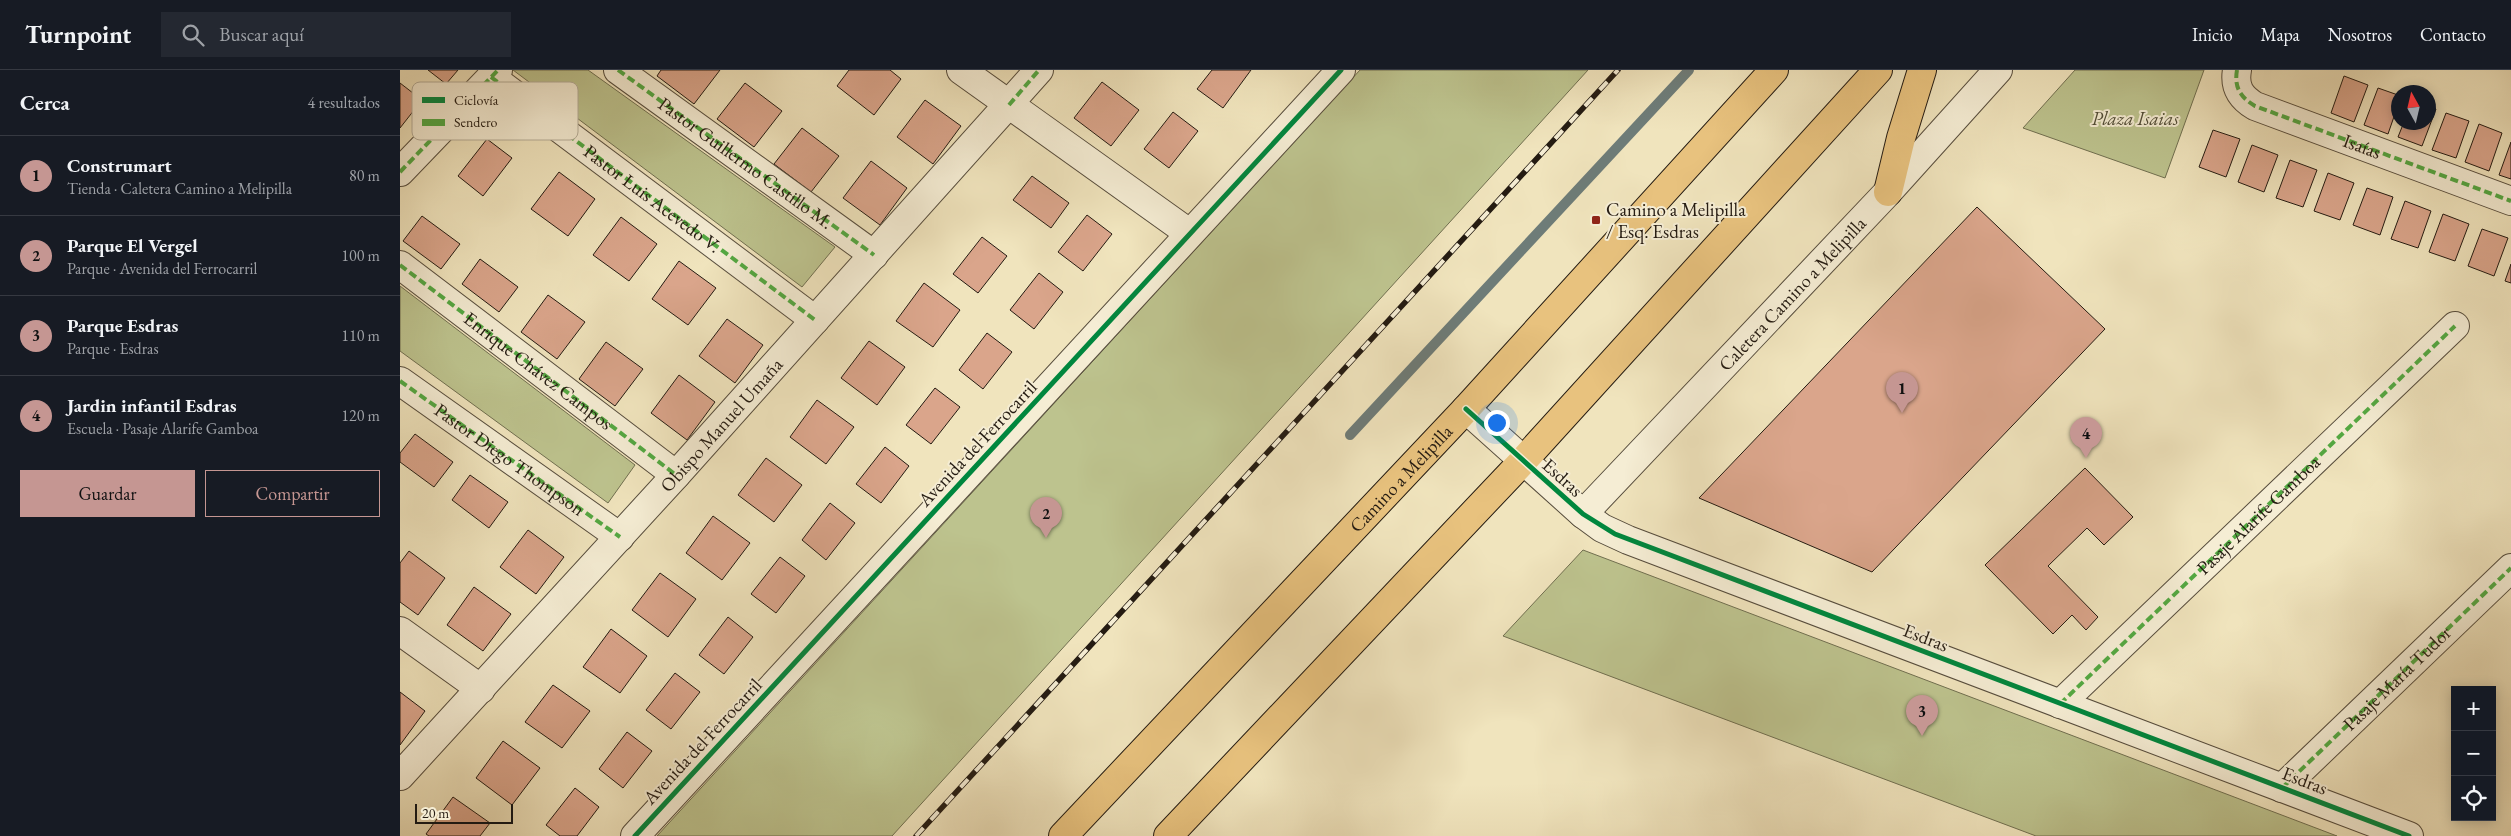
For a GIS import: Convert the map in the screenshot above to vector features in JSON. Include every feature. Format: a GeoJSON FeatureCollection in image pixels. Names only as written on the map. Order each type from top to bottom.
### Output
{"type":"FeatureCollection","features":[{"type":"Feature","properties":{"kind":"main road","name":"Camino a Melipilla"},"geometry":{"type":"LineString","coordinates":[[1063,836],[1466,409],[1774,70]]}},
{"type":"Feature","properties":{"kind":"main road"},"geometry":{"type":"LineString","coordinates":[[1168,836],[1523,461],[1878,70]]}},
{"type":"Feature","properties":{"kind":"main road"},"geometry":{"type":"LineString","coordinates":[[1888,192],[1901,138],[1922,70]]}},
{"type":"Feature","properties":{"kind":"street","name":"Pastor Guillermo Castillo M."},"geometry":{"type":"LineString","coordinates":[[618,70],[874,255]]}},
{"type":"Feature","properties":{"kind":"street"},"geometry":{"type":"LineString","coordinates":[[961,70],[1189,233]]}},
{"type":"Feature","properties":{"kind":"street","name":"Obispo Manuel Umaña"},"geometry":{"type":"LineString","coordinates":[[400,776],[620,537],[1039,70]]}},
{"type":"Feature","properties":{"kind":"street","name":"Avenida del Ferrocarril"},"geometry":{"type":"LineString","coordinates":[[635,836],[1341,70]]}},
{"type":"Feature","properties":{"kind":"street","name":"Caletera Camino a Melipilla"},"geometry":{"type":"LineString","coordinates":[[1582,514],[1888,192],[1998,70]]}},
{"type":"Feature","properties":{"kind":"street","name":"Isaías"},"geometry":{"type":"LineString","coordinates":[[2237,70],[2235,81],[2239,91],[2245,100],[2255,106],[2511,201]]}},
{"type":"Feature","properties":{"kind":"street","name":"Pastor Luis Acevedo V."},"geometry":{"type":"LineString","coordinates":[[494,74],[504,82]]}},
{"type":"Feature","properties":{"kind":"street","name":"Pastor Luis Acevedo V."},"geometry":{"type":"LineString","coordinates":[[578,138],[815,320]]}},
{"type":"Feature","properties":{"kind":"street"},"geometry":{"type":"LineString","coordinates":[[400,172],[431,140]]}},
{"type":"Feature","properties":{"kind":"street","name":"Enrique Chávez Campos"},"geometry":{"type":"LineString","coordinates":[[400,266],[676,475]]}},
{"type":"Feature","properties":{"kind":"street","name":"Pasaje Alarife Gamboa"},"geometry":{"type":"LineString","coordinates":[[2060,704],[2455,326]]}},
{"type":"Feature","properties":{"kind":"street","name":"Pastor Diego Thompson"},"geometry":{"type":"LineString","coordinates":[[400,381],[620,537]]}},
{"type":"Feature","properties":{"kind":"street","name":"Esdras"},"geometry":{"type":"LineString","coordinates":[[1466,409],[1582,514],[1621,537],[2409,836]]}},
{"type":"Feature","properties":{"kind":"street","name":"Pasaje María Tudor"},"geometry":{"type":"LineString","coordinates":[[2282,788],[2511,568]]}},
{"type":"Feature","properties":{"kind":"street"},"geometry":{"type":"LineString","coordinates":[[400,631],[481,689]]}},
{"type":"Feature","properties":{"kind":"green space"},"geometry":{"type":"Polygon","coordinates":[[[513,70],[588,70],[835,247],[802,287],[578,119],[578,82],[529,82],[513,70]]]}},
{"type":"Feature","properties":{"kind":"green space"},"geometry":{"type":"Polygon","coordinates":[[[1360,70],[1588,70],[892,836],[657,836],[1360,70]]]}},
{"type":"Feature","properties":{"kind":"green space","name":"Plaza Isaias"},"geometry":{"type":"Polygon","coordinates":[[[2075,70],[2204,70],[2165,178],[2023,128],[2075,70]]]}},
{"type":"Feature","properties":{"kind":"green space"},"geometry":{"type":"Polygon","coordinates":[[[400,286],[635,465],[608,503],[400,351],[400,286]]]}},
{"type":"Feature","properties":{"kind":"green space"},"geometry":{"type":"Polygon","coordinates":[[[1583,550],[2337,836],[2036,836],[1503,636],[1583,550]]]}},
{"type":"Feature","properties":{"kind":"building"},"geometry":{"type":"Polygon","coordinates":[[[428,70],[458,70],[448,82],[443,82],[428,70]]]}},
{"type":"Feature","properties":{"kind":"building"},"geometry":{"type":"Polygon","coordinates":[[[661,70],[720,70],[694,104],[657,76],[661,70]]]}},
{"type":"Feature","properties":{"kind":"building"},"geometry":{"type":"Polygon","coordinates":[[[849,70],[890,70],[901,79],[874,115],[837,86],[849,70]]]}},
{"type":"Feature","properties":{"kind":"building"},"geometry":{"type":"Polygon","coordinates":[[[1212,70],[1251,70],[1223,108],[1197,89],[1212,70]]]}},
{"type":"Feature","properties":{"kind":"building"},"geometry":{"type":"Polygon","coordinates":[[[2344,76],[2368,85],[2354,122],[2331,113],[2344,76]]]}},
{"type":"Feature","properties":{"kind":"building"},"geometry":{"type":"Polygon","coordinates":[[[1102,82],[1139,110],[1111,146],[1074,118],[1102,82]]]}},
{"type":"Feature","properties":{"kind":"building"},"geometry":{"type":"Polygon","coordinates":[[[400,83],[412,92],[412,113],[400,128],[400,83]]]}},
{"type":"Feature","properties":{"kind":"building"},"geometry":{"type":"Polygon","coordinates":[[[745,83],[782,111],[754,147],[717,119],[745,83]]]}},
{"type":"Feature","properties":{"kind":"building"},"geometry":{"type":"Polygon","coordinates":[[[2378,88],[2391,93],[2391,125],[2388,134],[2364,125],[2378,88]]]}},
{"type":"Feature","properties":{"kind":"building"},"geometry":{"type":"Polygon","coordinates":[[[925,100],[961,126],[933,164],[897,137],[925,100]]]}},
{"type":"Feature","properties":{"kind":"building"},"geometry":{"type":"Polygon","coordinates":[[[1173,112],[1198,131],[1169,168],[1144,149],[1173,112]]]}},
{"type":"Feature","properties":{"kind":"building"},"geometry":{"type":"Polygon","coordinates":[[[2446,113],[2469,121],[2456,158],[2432,150],[2446,113]]]}},
{"type":"Feature","properties":{"kind":"building"},"geometry":{"type":"Polygon","coordinates":[[[2479,124],[2502,133],[2489,171],[2465,162],[2479,124]]]}},
{"type":"Feature","properties":{"kind":"building"},"geometry":{"type":"Polygon","coordinates":[[[802,128],[839,156],[811,192],[774,164],[802,128]]]}},
{"type":"Feature","properties":{"kind":"building"},"geometry":{"type":"Polygon","coordinates":[[[2213,130],[2240,139],[2226,177],[2199,167],[2213,130]]]}},
{"type":"Feature","properties":{"kind":"building"},"geometry":{"type":"Polygon","coordinates":[[[2401,130],[2428,130],[2422,146],[2398,137],[2401,130]]]}},
{"type":"Feature","properties":{"kind":"building"},"geometry":{"type":"Polygon","coordinates":[[[486,140],[512,158],[483,196],[458,176],[486,140]]]}},
{"type":"Feature","properties":{"kind":"building"},"geometry":{"type":"Polygon","coordinates":[[[2511,142],[2511,179],[2499,175],[2511,142]]]}},
{"type":"Feature","properties":{"kind":"building"},"geometry":{"type":"Polygon","coordinates":[[[2252,145],[2278,155],[2264,192],[2238,182],[2252,145]]]}},
{"type":"Feature","properties":{"kind":"building"},"geometry":{"type":"Polygon","coordinates":[[[2290,160],[2317,170],[2303,207],[2276,198],[2290,160]]]}},
{"type":"Feature","properties":{"kind":"building"},"geometry":{"type":"Polygon","coordinates":[[[871,161],[907,188],[880,225],[843,198],[871,161]]]}},
{"type":"Feature","properties":{"kind":"building"},"geometry":{"type":"Polygon","coordinates":[[[559,172],[595,199],[568,236],[531,209],[559,172]]]}},
{"type":"Feature","properties":{"kind":"building"},"geometry":{"type":"Polygon","coordinates":[[[2328,173],[2354,183],[2340,220],[2314,211],[2328,173]]]}},
{"type":"Feature","properties":{"kind":"building"},"geometry":{"type":"Polygon","coordinates":[[[1032,176],[1069,203],[1051,228],[1013,200],[1032,176]]]}},
{"type":"Feature","properties":{"kind":"building"},"geometry":{"type":"Polygon","coordinates":[[[2367,188],[2393,197],[2380,235],[2353,225],[2367,188]]]}},
{"type":"Feature","properties":{"kind":"building"},"geometry":{"type":"Polygon","coordinates":[[[2405,201],[2431,211],[2418,248],[2391,239],[2405,201]]]}},
{"type":"Feature","properties":{"kind":"building"},"geometry":{"type":"Polygon","coordinates":[[[1977,207],[2105,329],[1872,572],[1699,498],[1977,207]]]}},
{"type":"Feature","properties":{"kind":"building"},"geometry":{"type":"Polygon","coordinates":[[[2443,214],[2469,224],[2455,261],[2429,252],[2443,214]]]}},
{"type":"Feature","properties":{"kind":"building"},"geometry":{"type":"Polygon","coordinates":[[[1087,215],[1112,234],[1083,271],[1058,252],[1087,215]]]}},
{"type":"Feature","properties":{"kind":"building"},"geometry":{"type":"Polygon","coordinates":[[[422,216],[460,244],[441,269],[403,241],[422,216]]]}},
{"type":"Feature","properties":{"kind":"building"},"geometry":{"type":"Polygon","coordinates":[[[621,217],[657,244],[629,281],[593,255],[621,217]]]}},
{"type":"Feature","properties":{"kind":"building"},"geometry":{"type":"Polygon","coordinates":[[[2482,229],[2508,238],[2494,276],[2468,266],[2482,229]]]}},
{"type":"Feature","properties":{"kind":"building"},"geometry":{"type":"Polygon","coordinates":[[[982,237],[1007,256],[978,293],[953,274],[982,237]]]}},
{"type":"Feature","properties":{"kind":"building"},"geometry":{"type":"Polygon","coordinates":[[[480,259],[518,287],[499,312],[462,284],[480,259]]]}},
{"type":"Feature","properties":{"kind":"building"},"geometry":{"type":"Polygon","coordinates":[[[679,261],[716,288],[688,325],[652,299],[679,261]]]}},
{"type":"Feature","properties":{"kind":"building"},"geometry":{"type":"Polygon","coordinates":[[[2511,264],[2511,283],[2505,281],[2511,264]]]}},
{"type":"Feature","properties":{"kind":"building"},"geometry":{"type":"Polygon","coordinates":[[[1039,273],[1063,292],[1034,329],[1010,310],[1039,273]]]}},
{"type":"Feature","properties":{"kind":"building"},"geometry":{"type":"Polygon","coordinates":[[[924,283],[960,310],[933,347],[896,321],[924,283]]]}},
{"type":"Feature","properties":{"kind":"building"},"geometry":{"type":"Polygon","coordinates":[[[548,295],[585,322],[557,359],[521,332],[548,295]]]}},
{"type":"Feature","properties":{"kind":"building"},"geometry":{"type":"Polygon","coordinates":[[[727,319],[763,345],[735,383],[699,356],[727,319]]]}},
{"type":"Feature","properties":{"kind":"building"},"geometry":{"type":"Polygon","coordinates":[[[987,333],[1012,352],[983,389],[959,370],[987,333]]]}},
{"type":"Feature","properties":{"kind":"building"},"geometry":{"type":"Polygon","coordinates":[[[869,341],[905,367],[877,405],[841,378],[869,341]]]}},
{"type":"Feature","properties":{"kind":"building"},"geometry":{"type":"Polygon","coordinates":[[[606,342],[643,369],[615,406],[579,379],[606,342]]]}},
{"type":"Feature","properties":{"kind":"building"},"geometry":{"type":"Polygon","coordinates":[[[679,375],[715,402],[687,440],[651,413],[679,375]]]}},
{"type":"Feature","properties":{"kind":"building"},"geometry":{"type":"Polygon","coordinates":[[[935,388],[960,407],[931,444],[906,425],[935,388]]]}},
{"type":"Feature","properties":{"kind":"building"},"geometry":{"type":"Polygon","coordinates":[[[817,400],[854,427],[826,464],[790,437],[817,400]]]}},
{"type":"Feature","properties":{"kind":"building"},"geometry":{"type":"Polygon","coordinates":[[[415,434],[453,462],[434,487],[400,462],[400,453],[415,434]]]}},
{"type":"Feature","properties":{"kind":"building"},"geometry":{"type":"Polygon","coordinates":[[[885,447],[909,466],[881,503],[856,484],[885,447]]]}},
{"type":"Feature","properties":{"kind":"building"},"geometry":{"type":"Polygon","coordinates":[[[766,458],[802,485],[774,522],[738,495],[766,458]]]}},
{"type":"Feature","properties":{"kind":"building"},"geometry":{"type":"Polygon","coordinates":[[[2085,468],[2133,517],[2104,545],[2087,528],[2048,566],[2098,617],[2086,630],[2072,615],[2053,634],[1985,565],[2085,468]]]}},
{"type":"Feature","properties":{"kind":"building"},"geometry":{"type":"Polygon","coordinates":[[[470,475],[508,502],[489,528],[452,500],[470,475]]]}},
{"type":"Feature","properties":{"kind":"building"},"geometry":{"type":"Polygon","coordinates":[[[830,503],[855,523],[826,560],[802,540],[830,503]]]}},
{"type":"Feature","properties":{"kind":"building"},"geometry":{"type":"Polygon","coordinates":[[[713,516],[750,543],[722,580],[686,553],[713,516]]]}},
{"type":"Feature","properties":{"kind":"building"},"geometry":{"type":"Polygon","coordinates":[[[528,530],[564,557],[536,594],[500,567],[528,530]]]}},
{"type":"Feature","properties":{"kind":"building"},"geometry":{"type":"Polygon","coordinates":[[[409,551],[445,578],[418,615],[400,602],[400,563],[409,551]]]}},
{"type":"Feature","properties":{"kind":"building"},"geometry":{"type":"Polygon","coordinates":[[[780,557],[805,576],[776,613],[751,594],[780,557]]]}},
{"type":"Feature","properties":{"kind":"building"},"geometry":{"type":"Polygon","coordinates":[[[660,573],[696,599],[668,637],[632,610],[660,573]]]}},
{"type":"Feature","properties":{"kind":"building"},"geometry":{"type":"Polygon","coordinates":[[[474,587],[511,614],[483,651],[447,625],[474,587]]]}},
{"type":"Feature","properties":{"kind":"building"},"geometry":{"type":"Polygon","coordinates":[[[728,617],[753,637],[724,674],[699,655],[728,617]]]}},
{"type":"Feature","properties":{"kind":"building"},"geometry":{"type":"Polygon","coordinates":[[[611,629],[647,656],[620,693],[583,667],[611,629]]]}},
{"type":"Feature","properties":{"kind":"building"},"geometry":{"type":"Polygon","coordinates":[[[675,673],[700,692],[671,729],[646,710],[675,673]]]}},
{"type":"Feature","properties":{"kind":"building"},"geometry":{"type":"Polygon","coordinates":[[[553,685],[590,711],[562,748],[525,722],[553,685]]]}},
{"type":"Feature","properties":{"kind":"building"},"geometry":{"type":"Polygon","coordinates":[[[400,692],[425,711],[400,745],[400,692]]]}},
{"type":"Feature","properties":{"kind":"building"},"geometry":{"type":"Polygon","coordinates":[[[627,732],[652,751],[623,788],[599,769],[627,732]]]}},
{"type":"Feature","properties":{"kind":"building"},"geometry":{"type":"Polygon","coordinates":[[[503,741],[540,768],[512,805],[476,778],[503,741]]]}},
{"type":"Feature","properties":{"kind":"building"},"geometry":{"type":"Polygon","coordinates":[[[575,788],[599,807],[577,836],[560,836],[546,825],[575,788]]]}},
{"type":"Feature","properties":{"kind":"building"},"geometry":{"type":"Polygon","coordinates":[[[453,797],[490,823],[480,836],[429,836],[426,834],[453,797]]]}},
{"type":"Feature","properties":{"kind":"waterway"},"geometry":{"type":"LineString","coordinates":[[1350,435],[1689,70]]}},
{"type":"Feature","properties":{"kind":"railway"},"geometry":{"type":"LineString","coordinates":[[916,836],[1618,70]]}},
{"type":"Feature","properties":{"kind":"marked path"},"geometry":{"type":"LineString","coordinates":[[486,82],[498,70]]}},
{"type":"Feature","properties":{"kind":"marked path"},"geometry":{"type":"LineString","coordinates":[[618,70],[874,255]]}},
{"type":"Feature","properties":{"kind":"marked path"},"geometry":{"type":"LineString","coordinates":[[1009,105],[1039,70]]}},
{"type":"Feature","properties":{"kind":"marked path"},"geometry":{"type":"LineString","coordinates":[[2237,70],[2236,82],[2239,91],[2245,99],[2255,106],[2511,201]]}},
{"type":"Feature","properties":{"kind":"marked path"},"geometry":{"type":"LineString","coordinates":[[491,77],[498,82]]}},
{"type":"Feature","properties":{"kind":"marked path"},"geometry":{"type":"LineString","coordinates":[[400,172],[431,140]]}},
{"type":"Feature","properties":{"kind":"marked path"},"geometry":{"type":"LineString","coordinates":[[575,140],[815,320]]}},
{"type":"Feature","properties":{"kind":"marked path"},"geometry":{"type":"LineString","coordinates":[[400,265],[676,475]]}},
{"type":"Feature","properties":{"kind":"marked path"},"geometry":{"type":"LineString","coordinates":[[2060,704],[2455,326]]}},
{"type":"Feature","properties":{"kind":"marked path"},"geometry":{"type":"LineString","coordinates":[[400,381],[620,537]]}},
{"type":"Feature","properties":{"kind":"marked path"},"geometry":{"type":"LineString","coordinates":[[2282,788],[2511,568]]}},
{"type":"Feature","properties":{"kind":"cycle path"},"geometry":{"type":"LineString","coordinates":[[635,836],[1341,70]]}},
{"type":"Feature","properties":{"kind":"cycle path"},"geometry":{"type":"LineString","coordinates":[[1466,409],[1583,514],[1615,534],[2409,836]]}},
{"type":"Feature","properties":{"kind":"place","name":"Camino a Melipilla / Esq. Esdras"},"geometry":{"type":"Point","coordinates":[1596,220]}},
{"type":"Feature","properties":{"kind":"place","name":"Construmart"},"geometry":{"type":"Point","coordinates":[1902,413]}},
{"type":"Feature","properties":{"kind":"place","name":"Jardin infantil Esdras"},"geometry":{"type":"Point","coordinates":[2086,458]}},
{"type":"Feature","properties":{"kind":"place","name":"Parque El Vergel"},"geometry":{"type":"Point","coordinates":[1046,538]}},
{"type":"Feature","properties":{"kind":"place","name":"Parque Esdras"},"geometry":{"type":"Point","coordinates":[1922,736]}}]}
